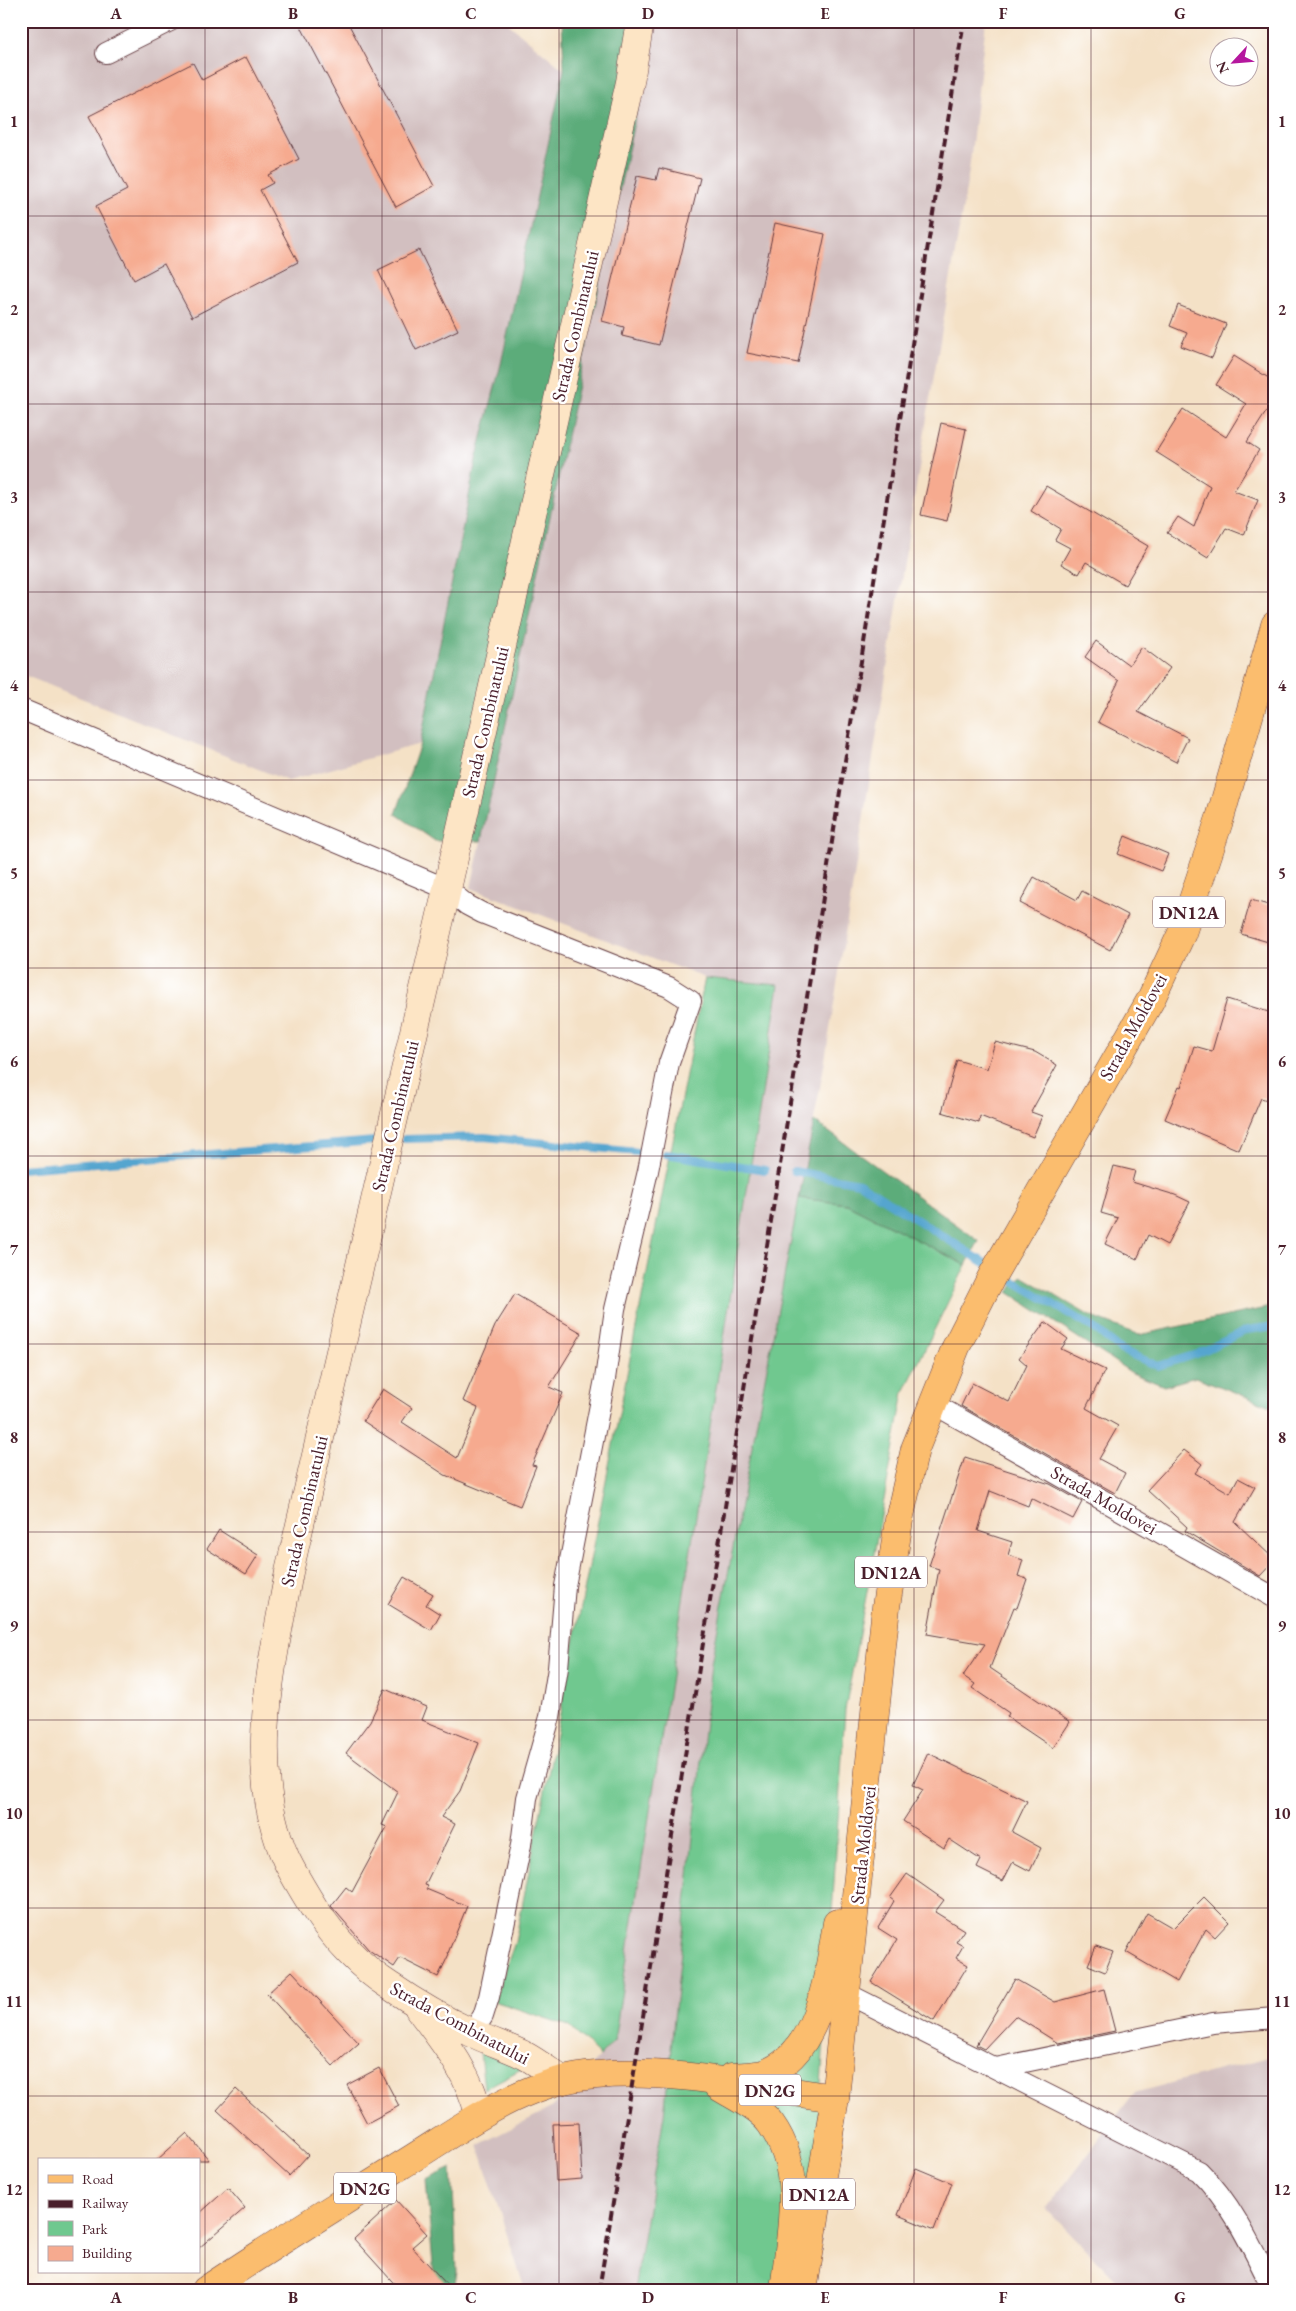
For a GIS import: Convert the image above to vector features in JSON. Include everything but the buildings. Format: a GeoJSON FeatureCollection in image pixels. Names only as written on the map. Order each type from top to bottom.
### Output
{"type":"FeatureCollection","features":[{"type":"Feature","properties":{"kind":"main road","name":"Strada Moldovei"},"geometry":{"type":"LineString","coordinates":[[803,2290],[835,2098],[886,1607],[899,1520],[915,1449],[956,1347],[992,1276],[1150,1001],[1182,933],[1220,818],[1275,625]]}},
{"type":"Feature","properties":{"kind":"main road"},"geometry":{"type":"LineString","coordinates":[[706,2079],[762,2074],[782,2064],[798,2049],[818,2012],[832,1956],[856,1806],[873,1746]]}},
{"type":"Feature","properties":{"kind":"main road","name":"Strada Combinatului"},"geometry":{"type":"LineString","coordinates":[[206,2290],[298,2228],[479,2115],[530,2091],[562,2080],[595,2074],[706,2079],[835,2098]]}},
{"type":"Feature","properties":{"kind":"main road"},"geometry":{"type":"LineString","coordinates":[[706,2079],[748,2104],[771,2124],[789,2160],[794,2202],[784,2290]]}},
{"type":"Feature","properties":{"kind":"street"},"geometry":{"type":"LineString","coordinates":[[106,54],[170,21]]}},
{"type":"Feature","properties":{"kind":"street","name":"Strada Combinatului"},"geometry":{"type":"LineString","coordinates":[[562,2080],[525,2056],[472,2033],[388,1985],[357,1959],[328,1928],[285,1858],[277,1830],[269,1797],[266,1748],[267,1704],[289,1572],[448,889],[630,82],[640,21]]}},
{"type":"Feature","properties":{"kind":"street"},"geometry":{"type":"LineString","coordinates":[[21,709],[448,889],[467,905],[482,913],[660,984],[691,1000],[669,1063],[648,1171],[616,1310],[606,1378],[565,1586],[558,1668],[550,1717],[527,1798],[521,1845],[489,1997],[483,2016],[472,2033]]}},
{"type":"Feature","properties":{"kind":"street","name":"Strada Moldovei"},"geometry":{"type":"LineString","coordinates":[[932,1403],[1275,1598]]}},
{"type":"Feature","properties":{"kind":"street"},"geometry":{"type":"LineString","coordinates":[[846,1993],[1199,2171],[1214,2185],[1250,2244],[1273,2290]]}},
{"type":"Feature","properties":{"kind":"street"},"geometry":{"type":"LineString","coordinates":[[414,2001],[461,2068],[476,2102],[479,2115]]}},
{"type":"Feature","properties":{"kind":"street"},"geometry":{"type":"LineString","coordinates":[[996,2068],[1213,2023],[1275,2018]]}},
{"type":"Feature","properties":{"kind":"shaded area"},"geometry":{"type":"Polygon","coordinates":[[[21,21],[505,21],[564,70],[501,364],[476,460],[420,744],[288,781],[21,674],[21,21]]]}},
{"type":"Feature","properties":{"kind":"shaded area"},"geometry":{"type":"Polygon","coordinates":[[[655,21],[986,21],[969,171],[930,399],[824,1066],[711,1664],[664,2115],[634,2290],[525,2290],[478,2145],[551,2108],[614,2041],[779,986],[705,978],[471,888],[655,21]]]}},
{"type":"Feature","properties":{"kind":"shaded area"},"geometry":{"type":"Polygon","coordinates":[[[1275,2055],[1275,2290],[1126,2290],[1046,2209],[1134,2093],[1275,2055]]]}},
{"type":"Feature","properties":{"kind":"green space"},"geometry":{"type":"Polygon","coordinates":[[[562,21],[655,23],[481,841],[435,841],[396,814],[420,744],[476,460],[501,364],[564,70],[562,21]]]}},
{"type":"Feature","properties":{"kind":"green space"},"geometry":{"type":"Polygon","coordinates":[[[705,978],[779,985],[614,2041],[600,2056],[569,2026],[494,2001],[515,1942],[705,978]]]}},
{"type":"Feature","properties":{"kind":"green space"},"geometry":{"type":"Polygon","coordinates":[[[814,1121],[979,1241],[966,1265],[847,1204],[799,1198],[814,1121]]]}},
{"type":"Feature","properties":{"kind":"green space"},"geometry":{"type":"Polygon","coordinates":[[[799,1198],[847,1204],[966,1265],[904,1392],[845,1710],[808,2290],[634,2290],[664,2115],[711,1664],[799,1198]]]}},
{"type":"Feature","properties":{"kind":"green space"},"geometry":{"type":"Polygon","coordinates":[[[1022,1276],[1090,1316],[1139,1335],[1275,1306],[1275,1408],[1196,1377],[1164,1386],[1132,1373],[1008,1292],[1022,1276]]]}},
{"type":"Feature","properties":{"kind":"green space"},"geometry":{"type":"Polygon","coordinates":[[[480,2053],[525,2067],[484,2089],[480,2053]]]}},
{"type":"Feature","properties":{"kind":"green space"},"geometry":{"type":"Polygon","coordinates":[[[452,2168],[457,2272],[454,2290],[435,2290],[426,2180],[452,2168]]]}},
{"type":"Feature","properties":{"kind":"waterway"},"geometry":{"type":"LineString","coordinates":[[405,1139],[484,1137],[638,1152]]}},
{"type":"Feature","properties":{"kind":"waterway"},"geometry":{"type":"LineString","coordinates":[[21,1169],[375,1141]]}},
{"type":"Feature","properties":{"kind":"waterway"},"geometry":{"type":"LineString","coordinates":[[666,1154],[765,1170]]}},
{"type":"Feature","properties":{"kind":"waterway"},"geometry":{"type":"LineString","coordinates":[[794,1171],[859,1183],[985,1263]]}},
{"type":"Feature","properties":{"kind":"waterway"},"geometry":{"type":"LineString","coordinates":[[1005,1276],[1095,1329],[1121,1350],[1158,1366],[1197,1354],[1247,1330],[1275,1326]]}},
{"type":"Feature","properties":{"kind":"railway"},"geometry":{"type":"LineString","coordinates":[[599,2290],[964,21]]}}]}
